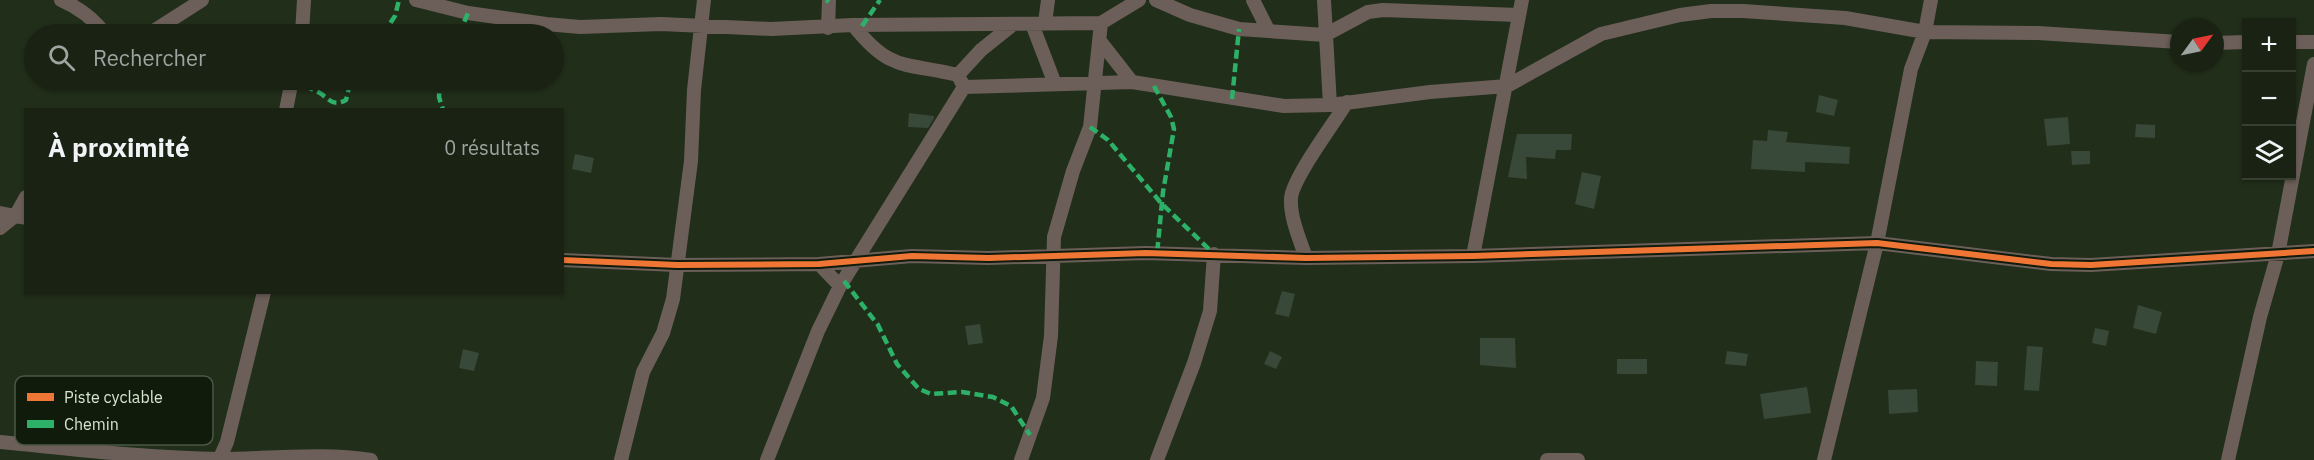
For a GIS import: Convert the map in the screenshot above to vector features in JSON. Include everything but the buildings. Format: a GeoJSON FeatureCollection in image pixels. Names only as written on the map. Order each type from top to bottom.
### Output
{"type":"FeatureCollection","features":[{"type":"Feature","properties":{"kind":"street"},"geometry":{"type":"LineString","coordinates":[[61,0],[76,6],[97,24]]}},
{"type":"Feature","properties":{"kind":"street"},"geometry":{"type":"LineString","coordinates":[[165,24],[202,0]]}},
{"type":"Feature","properties":{"kind":"street"},"geometry":{"type":"LineString","coordinates":[[303,24],[304,0]]}},
{"type":"Feature","properties":{"kind":"street"},"geometry":{"type":"LineString","coordinates":[[416,0],[470,6],[580,27],[661,24],[702,27],[828,28],[853,25],[1011,26],[1101,23],[1139,0]]}},
{"type":"Feature","properties":{"kind":"street"},"geometry":{"type":"LineString","coordinates":[[621,460],[643,372],[663,333],[673,299],[691,160],[694,90],[704,0]]}},
{"type":"Feature","properties":{"kind":"street"},"geometry":{"type":"LineString","coordinates":[[828,28],[829,0]]}},
{"type":"Feature","properties":{"kind":"street"},"geometry":{"type":"LineString","coordinates":[[1048,0],[1039,24],[1055,84]]}},
{"type":"Feature","properties":{"kind":"street"},"geometry":{"type":"LineString","coordinates":[[1156,0],[1239,29],[1325,35],[1368,12],[1383,10],[1518,15]]}},
{"type":"Feature","properties":{"kind":"street"},"geometry":{"type":"LineString","coordinates":[[1253,0],[1268,30]]}},
{"type":"Feature","properties":{"kind":"street"},"geometry":{"type":"LineString","coordinates":[[1324,0],[1329,105]]}},
{"type":"Feature","properties":{"kind":"street"},"geometry":{"type":"LineString","coordinates":[[1473,256],[1522,0]]}},
{"type":"Feature","properties":{"kind":"street"},"geometry":{"type":"LineString","coordinates":[[1680,15],[1684,0]]}},
{"type":"Feature","properties":{"kind":"street"},"geometry":{"type":"LineString","coordinates":[[1824,460],[1876,243],[1911,69],[1925,32],[1931,0]]}},
{"type":"Feature","properties":{"kind":"street"},"geometry":{"type":"LineString","coordinates":[[853,25],[884,58],[961,81],[1055,84],[1131,82],[1284,106],[1329,105],[1507,86],[1588,39],[1680,15],[1743,10],[1845,18],[1925,32],[2028,33],[2170,41]]}},
{"type":"Feature","properties":{"kind":"street"},"geometry":{"type":"LineString","coordinates":[[1021,460],[1043,398],[1051,336],[1054,237],[1090,127],[1101,23]]}},
{"type":"Feature","properties":{"kind":"street"},"geometry":{"type":"LineString","coordinates":[[767,460],[818,331],[840,286],[859,259],[981,50],[1011,26]]}},
{"type":"Feature","properties":{"kind":"street"},"geometry":{"type":"LineString","coordinates":[[1100,41],[1131,82]]}},
{"type":"Feature","properties":{"kind":"street"},"geometry":{"type":"LineString","coordinates":[[2224,43],[2242,42]]}},
{"type":"Feature","properties":{"kind":"street"},"geometry":{"type":"LineString","coordinates":[[2296,42],[2314,42]]}},
{"type":"Feature","properties":{"kind":"street"},"geometry":{"type":"LineString","coordinates":[[2228,460],[2260,316],[2278,254],[2314,64]]}},
{"type":"Feature","properties":{"kind":"street"},"geometry":{"type":"LineString","coordinates":[[286,108],[290,90]]}},
{"type":"Feature","properties":{"kind":"street"},"geometry":{"type":"LineString","coordinates":[[1306,258],[1297,232],[1290,199],[1295,180],[1347,102]]}},
{"type":"Feature","properties":{"kind":"street"},"geometry":{"type":"LineString","coordinates":[[0,213],[21,217]]}},
{"type":"Feature","properties":{"kind":"street"},"geometry":{"type":"LineString","coordinates":[[0,228],[21,217]]}},
{"type":"Feature","properties":{"kind":"street"},"geometry":{"type":"LineString","coordinates":[[564,260],[677,265],[819,264],[859,259],[1214,254],[1306,258],[1473,256],[1876,243],[2051,264],[2140,263],[2314,251]]}},
{"type":"Feature","properties":{"kind":"street"},"geometry":{"type":"LineString","coordinates":[[1157,460],[1194,363],[1210,311],[1214,254]]}},
{"type":"Feature","properties":{"kind":"street"},"geometry":{"type":"LineString","coordinates":[[819,264],[840,286]]}},
{"type":"Feature","properties":{"kind":"street"},"geometry":{"type":"LineString","coordinates":[[219,459],[227,442],[264,294]]}},
{"type":"Feature","properties":{"kind":"street"},"geometry":{"type":"LineString","coordinates":[[0,442],[15,443]]}},
{"type":"Feature","properties":{"kind":"street"},"geometry":{"type":"LineString","coordinates":[[32,445],[160,457],[219,459],[344,456],[371,460]]}},
{"type":"Feature","properties":{"kind":"street"},"geometry":{"type":"LineString","coordinates":[[1547,460],[1578,460]]}},
{"type":"Feature","properties":{"kind":"marked path"},"geometry":{"type":"LineString","coordinates":[[390,24],[395,16],[399,0]]}},
{"type":"Feature","properties":{"kind":"marked path"},"geometry":{"type":"LineString","coordinates":[[862,26],[880,0]]}},
{"type":"Feature","properties":{"kind":"marked path"},"geometry":{"type":"LineString","coordinates":[[463,24],[468,13]]}},
{"type":"Feature","properties":{"kind":"marked path"},"geometry":{"type":"LineString","coordinates":[[1232,99],[1239,29]]}},
{"type":"Feature","properties":{"kind":"marked path"},"geometry":{"type":"LineString","coordinates":[[1154,86],[1171,117],[1174,129],[1163,192],[1157,254]]}},
{"type":"Feature","properties":{"kind":"marked path"},"geometry":{"type":"LineString","coordinates":[[313,90],[337,103],[346,100],[348,90]]}},
{"type":"Feature","properties":{"kind":"marked path"},"geometry":{"type":"LineString","coordinates":[[439,90],[442,108]]}},
{"type":"Feature","properties":{"kind":"marked path"},"geometry":{"type":"LineString","coordinates":[[1090,127],[1108,140],[1161,203],[1214,254]]}},
{"type":"Feature","properties":{"kind":"marked path"},"geometry":{"type":"LineString","coordinates":[[844,281],[878,325],[897,364],[919,389],[931,394],[962,392],[993,397],[1011,406],[1030,435]]}},
{"type":"Feature","properties":{"kind":"cycle path"},"geometry":{"type":"LineString","coordinates":[[564,260],[677,265],[819,264],[912,256],[989,258],[1146,253],[1306,258],[1473,256],[1877,243],[2051,264],[2091,265],[2314,251]]}}]}
